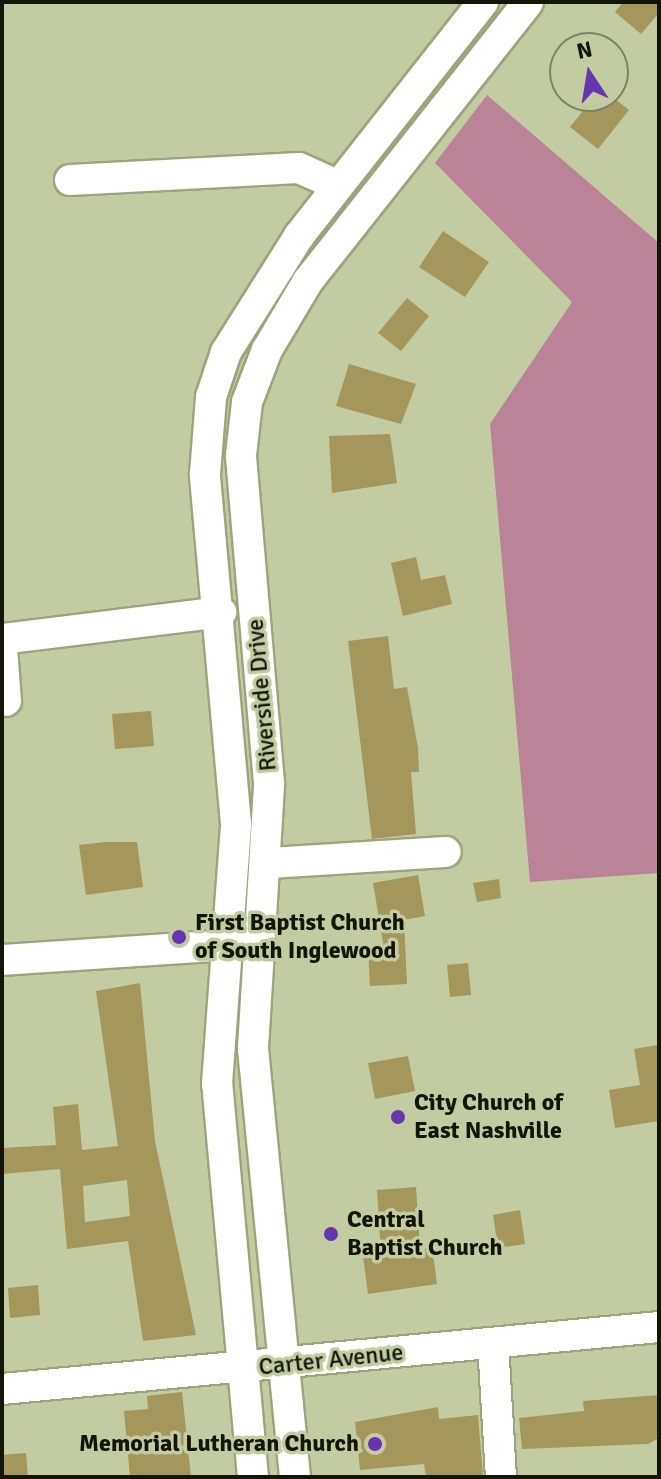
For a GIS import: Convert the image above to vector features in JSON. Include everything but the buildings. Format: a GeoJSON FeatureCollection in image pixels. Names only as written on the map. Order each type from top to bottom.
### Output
{"type":"FeatureCollection","features":[{"type":"Feature","properties":{"kind":"street","name":"Riverside Drive"},"geometry":{"type":"LineString","coordinates":[[295,1477],[253,1048],[259,943],[269,863],[243,436],[247,402],[267,350],[308,281],[528,2]]}},
{"type":"Feature","properties":{"kind":"street","name":"Riverside Drive"},"geometry":{"type":"LineString","coordinates":[[253,1477],[217,1084],[236,824],[206,430],[226,352],[337,185],[480,6]]}},
{"type":"Feature","properties":{"kind":"street"},"geometry":{"type":"LineString","coordinates":[[480,6],[503,33]]}},
{"type":"Feature","properties":{"kind":"street"},"geometry":{"type":"LineString","coordinates":[[70,180],[299,168],[337,185]]}},
{"type":"Feature","properties":{"kind":"street"},"geometry":{"type":"LineString","coordinates":[[206,430],[243,436]]}},
{"type":"Feature","properties":{"kind":"street"},"geometry":{"type":"LineString","coordinates":[[2,639],[221,612]]}},
{"type":"Feature","properties":{"kind":"street"},"geometry":{"type":"LineString","coordinates":[[2,648],[6,701]]}},
{"type":"Feature","properties":{"kind":"street"},"geometry":{"type":"LineString","coordinates":[[269,863],[446,852]]}},
{"type":"Feature","properties":{"kind":"street"},"geometry":{"type":"LineString","coordinates":[[2,960],[259,943]]}},
{"type":"Feature","properties":{"kind":"street","name":"Carter Avenue"},"geometry":{"type":"LineString","coordinates":[[2,1389],[286,1365],[659,1327]]}},
{"type":"Feature","properties":{"kind":"street"},"geometry":{"type":"LineString","coordinates":[[493,1343],[501,1477]]}},
{"type":"Feature","properties":{"kind":"shaded area"},"geometry":{"type":"Polygon","coordinates":[[[487,95],[659,243],[659,873],[530,882],[490,424],[572,302],[435,163],[487,95]]]}},
{"type":"Feature","properties":{"kind":"place","name":"First Baptist Church of South Inglewood"},"geometry":{"type":"Point","coordinates":[179,937]}},
{"type":"Feature","properties":{"kind":"place","name":"City Church of East Nashville"},"geometry":{"type":"Point","coordinates":[398,1117]}},
{"type":"Feature","properties":{"kind":"place","name":"Central Baptist Church"},"geometry":{"type":"Point","coordinates":[331,1234]}},
{"type":"Feature","properties":{"kind":"place","name":"Memorial Lutheran Church"},"geometry":{"type":"Point","coordinates":[375,1444]}}]}
